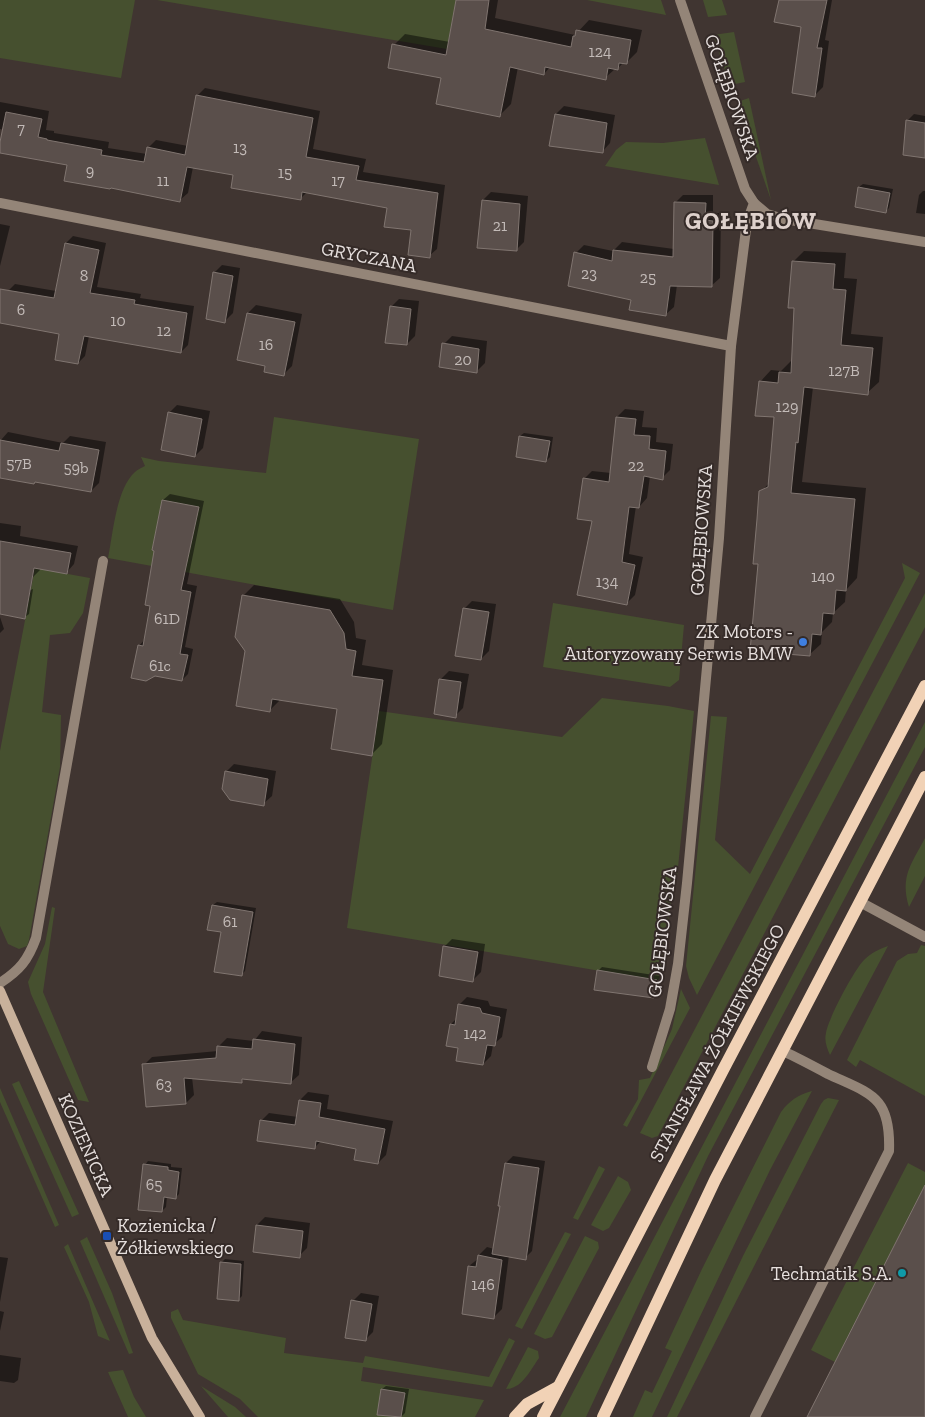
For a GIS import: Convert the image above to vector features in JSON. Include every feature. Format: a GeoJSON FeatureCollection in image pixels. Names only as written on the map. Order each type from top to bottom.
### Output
{"type":"FeatureCollection","features":[{"type":"Feature","properties":{"kind":"main road","name":"STANISŁAWA ŻÓŁKIEWSKIEGO"},"geometry":{"type":"LineString","coordinates":[[543,1417],[925,686]]}},
{"type":"Feature","properties":{"kind":"main road"},"geometry":{"type":"LineString","coordinates":[[603,1417],[715,1180],[925,777]]}},
{"type":"Feature","properties":{"kind":"main road","name":"KOZIENICKA"},"geometry":{"type":"LineString","coordinates":[[0,991],[152,1338],[200,1417]]}},
{"type":"Feature","properties":{"kind":"main road"},"geometry":{"type":"LineString","coordinates":[[515,1417],[527,1404],[558,1387]]}},
{"type":"Feature","properties":{"kind":"street","name":"GOŁĘBIOWSKA"},"geometry":{"type":"LineString","coordinates":[[680,0],[745,188],[754,203],[767,214],[784,219],[925,242]]}},
{"type":"Feature","properties":{"kind":"street","name":"GRYCZANA"},"geometry":{"type":"LineString","coordinates":[[0,203],[731,346]]}},
{"type":"Feature","properties":{"kind":"street","name":"GOŁĘBIOWSKA"},"geometry":{"type":"LineString","coordinates":[[652,1067],[670,1009],[678,964],[719,538],[731,346],[747,222],[754,203]]}},
{"type":"Feature","properties":{"kind":"street"},"geometry":{"type":"LineString","coordinates":[[0,984],[21,967],[29,956],[36,938],[103,561]]}},
{"type":"Feature","properties":{"kind":"street"},"geometry":{"type":"LineString","coordinates":[[860,902],[925,937]]}},
{"type":"Feature","properties":{"kind":"street"},"geometry":{"type":"LineString","coordinates":[[755,1417],[889,1151],[888,1126],[878,1100],[866,1090],[829,1074],[783,1050]]}},
{"type":"Feature","properties":{"kind":"green space"},"geometry":{"type":"Polygon","coordinates":[[[0,0],[135,0],[121,78],[0,58],[0,0]]]}},
{"type":"Feature","properties":{"kind":"green space"},"geometry":{"type":"Polygon","coordinates":[[[157,0],[456,0],[447,49],[157,0]]]}},
{"type":"Feature","properties":{"kind":"green space"},"geometry":{"type":"Polygon","coordinates":[[[587,0],[661,0],[666,15],[587,0]]]}},
{"type":"Feature","properties":{"kind":"green space"},"geometry":{"type":"Polygon","coordinates":[[[703,0],[722,0],[727,15],[708,17],[703,0]]]}},
{"type":"Feature","properties":{"kind":"green space"},"geometry":{"type":"Polygon","coordinates":[[[734,32],[745,82],[730,85],[713,35],[734,32]]]}},
{"type":"Feature","properties":{"kind":"green space"},"geometry":{"type":"Polygon","coordinates":[[[749,98],[771,200],[737,102],[749,98]]]}},
{"type":"Feature","properties":{"kind":"green space"},"geometry":{"type":"Polygon","coordinates":[[[705,138],[719,185],[605,166],[616,150],[626,142],[663,143],[705,138]]]}},
{"type":"Feature","properties":{"kind":"green space"},"geometry":{"type":"Polygon","coordinates":[[[274,417],[419,439],[393,610],[108,558],[119,500],[129,480],[136,471],[145,466],[141,457],[159,461],[266,473],[274,417]]]}},
{"type":"Feature","properties":{"kind":"green space"},"geometry":{"type":"Polygon","coordinates":[[[902,563],[920,573],[697,995],[686,966],[711,716],[727,717],[715,840],[750,874],[905,578],[902,563]]]}},
{"type":"Feature","properties":{"kind":"green space"},"geometry":{"type":"Polygon","coordinates":[[[35,568],[90,578],[83,613],[70,633],[50,635],[42,712],[61,715],[60,767],[29,940],[27,946],[19,949],[8,944],[0,926],[0,751],[35,568]]]}},
{"type":"Feature","properties":{"kind":"green space"},"geometry":{"type":"Polygon","coordinates":[[[925,593],[925,627],[658,1136],[652,1138],[640,1133],[925,593]]]}},
{"type":"Feature","properties":{"kind":"green space"},"geometry":{"type":"Polygon","coordinates":[[[553,603],[684,625],[679,680],[670,687],[543,667],[553,603]]]}},
{"type":"Feature","properties":{"kind":"green space"},"geometry":{"type":"Polygon","coordinates":[[[602,698],[694,711],[677,877],[675,877],[659,981],[347,928],[379,711],[562,737],[602,698]]]}},
{"type":"Feature","properties":{"kind":"green space"},"geometry":{"type":"Polygon","coordinates":[[[925,722],[925,747],[708,1156],[586,1417],[560,1417],[925,722]]]}},
{"type":"Feature","properties":{"kind":"green space"},"geometry":{"type":"Polygon","coordinates":[[[925,838],[925,876],[909,907],[906,879],[911,864],[925,838]]]}},
{"type":"Feature","properties":{"kind":"green space"},"geometry":{"type":"Polygon","coordinates":[[[52,907],[55,908],[43,992],[89,1102],[78,1100],[31,994],[28,982],[45,944],[52,907]]]}},
{"type":"Feature","properties":{"kind":"green space"},"geometry":{"type":"Polygon","coordinates":[[[921,945],[925,946],[925,1096],[860,1060],[856,1067],[847,1060],[897,961],[908,954],[917,953],[921,945]]]}},
{"type":"Feature","properties":{"kind":"green space"},"geometry":{"type":"Polygon","coordinates":[[[888,946],[830,1055],[825,1036],[831,1017],[842,995],[864,960],[869,955],[888,946]]]}},
{"type":"Feature","properties":{"kind":"green space"},"geometry":{"type":"Polygon","coordinates":[[[681,989],[690,1008],[627,1127],[623,1125],[638,1099],[639,1080],[650,1078],[672,1029],[681,989]]]}},
{"type":"Feature","properties":{"kind":"green space"},"geometry":{"type":"Polygon","coordinates":[[[19,1081],[79,1214],[72,1217],[12,1084],[19,1081]]]}},
{"type":"Feature","properties":{"kind":"green space"},"geometry":{"type":"Polygon","coordinates":[[[0,1088],[59,1225],[55,1227],[0,1102],[0,1088]]]}},
{"type":"Feature","properties":{"kind":"green space"},"geometry":{"type":"Polygon","coordinates":[[[812,1091],[770,1170],[652,1417],[633,1417],[645,1390],[652,1393],[672,1351],[665,1348],[702,1269],[781,1112],[795,1098],[812,1091]]]}},
{"type":"Feature","properties":{"kind":"green space"},"geometry":{"type":"Polygon","coordinates":[[[828,1098],[839,1100],[677,1417],[667,1417],[743,1256],[821,1104],[828,1098]]]}},
{"type":"Feature","properties":{"kind":"green space"},"geometry":{"type":"Polygon","coordinates":[[[908,1163],[925,1172],[925,1185],[835,1362],[811,1350],[908,1163]]]}},
{"type":"Feature","properties":{"kind":"green space"},"geometry":{"type":"Polygon","coordinates":[[[599,1166],[605,1169],[578,1220],[573,1218],[599,1166]]]}},
{"type":"Feature","properties":{"kind":"green space"},"geometry":{"type":"Polygon","coordinates":[[[618,1176],[628,1182],[631,1190],[609,1228],[603,1231],[591,1225],[618,1176]]]}},
{"type":"Feature","properties":{"kind":"green space"},"geometry":{"type":"Polygon","coordinates":[[[565,1232],[571,1234],[522,1329],[515,1326],[565,1232]]]}},
{"type":"Feature","properties":{"kind":"green space"},"geometry":{"type":"Polygon","coordinates":[[[585,1236],[598,1242],[599,1248],[552,1337],[545,1339],[534,1334],[585,1236]]]}},
{"type":"Feature","properties":{"kind":"green space"},"geometry":{"type":"Polygon","coordinates":[[[87,1237],[112,1293],[133,1353],[129,1354],[80,1241],[87,1237]]]}},
{"type":"Feature","properties":{"kind":"green space"},"geometry":{"type":"Polygon","coordinates":[[[68,1244],[110,1341],[98,1336],[89,1302],[64,1247],[68,1244]]]}},
{"type":"Feature","properties":{"kind":"green space"},"geometry":{"type":"Polygon","coordinates":[[[178,1309],[183,1320],[286,1338],[284,1353],[363,1363],[365,1356],[489,1377],[509,1338],[515,1341],[492,1387],[363,1367],[361,1381],[484,1400],[475,1417],[258,1417],[240,1399],[198,1374],[171,1318],[171,1312],[178,1309]]]}},
{"type":"Feature","properties":{"kind":"green space"},"geometry":{"type":"Polygon","coordinates":[[[528,1347],[538,1351],[539,1358],[517,1386],[506,1389],[528,1347]]]}},
{"type":"Feature","properties":{"kind":"green space"},"geometry":{"type":"Polygon","coordinates":[[[123,1370],[134,1397],[146,1417],[128,1417],[108,1372],[123,1370]]]}},
{"type":"Feature","properties":{"kind":"green space"},"geometry":{"type":"Polygon","coordinates":[[[201,1386],[235,1407],[246,1417],[228,1417],[201,1386]]]}},
{"type":"Feature","properties":{"kind":"building"},"geometry":{"type":"Polygon","coordinates":[[[456,0],[489,0],[485,29],[571,47],[576,30],[631,40],[627,64],[619,63],[618,70],[608,68],[606,80],[545,67],[544,75],[510,67],[500,117],[436,104],[441,78],[388,68],[392,44],[446,55],[456,0]]]}},
{"type":"Feature","properties":{"kind":"building"},"geometry":{"type":"Polygon","coordinates":[[[779,0],[827,0],[817,48],[822,48],[815,97],[792,93],[801,27],[774,22],[779,0]]]}},
{"type":"Feature","properties":{"kind":"building"},"geometry":{"type":"Polygon","coordinates":[[[196,95],[313,118],[306,157],[359,166],[356,180],[438,193],[430,258],[408,255],[411,230],[384,227],[387,208],[302,192],[301,200],[231,188],[233,175],[187,167],[180,202],[64,181],[67,165],[0,153],[0,142],[6,112],[42,119],[38,137],[102,150],[101,155],[144,162],[147,147],[185,155],[196,95]]]}},
{"type":"Feature","properties":{"kind":"building"},"geometry":{"type":"Polygon","coordinates":[[[555,114],[607,123],[603,153],[549,146],[555,114]]]}},
{"type":"Feature","properties":{"kind":"building"},"geometry":{"type":"Polygon","coordinates":[[[906,120],[925,123],[925,158],[903,155],[906,120]]]}},
{"type":"Feature","properties":{"kind":"building"},"geometry":{"type":"Polygon","coordinates":[[[858,187],[890,193],[886,213],[855,207],[858,187]]]}},
{"type":"Feature","properties":{"kind":"building"},"geometry":{"type":"Polygon","coordinates":[[[482,200],[520,204],[517,251],[477,248],[482,200]]]}},
{"type":"Feature","properties":{"kind":"building"},"geometry":{"type":"Polygon","coordinates":[[[674,202],[706,203],[705,220],[713,221],[712,287],[670,286],[666,316],[629,310],[631,300],[568,286],[574,252],[612,261],[613,250],[673,257],[674,202]]]}},
{"type":"Feature","properties":{"kind":"building"},"geometry":{"type":"Polygon","coordinates":[[[65,243],[99,250],[90,293],[135,300],[134,304],[187,313],[181,353],[84,336],[78,364],[55,360],[59,334],[0,323],[0,289],[54,298],[65,243]]]}},
{"type":"Feature","properties":{"kind":"building"},"geometry":{"type":"Polygon","coordinates":[[[792,261],[835,264],[833,289],[846,290],[841,345],[873,348],[868,395],[804,387],[791,493],[855,499],[846,591],[836,590],[834,614],[823,613],[821,635],[812,634],[810,656],[750,651],[758,564],[753,564],[759,491],[768,487],[774,417],[755,416],[759,381],[778,383],[779,372],[791,373],[794,308],[788,308],[792,261]]]}},
{"type":"Feature","properties":{"kind":"building"},"geometry":{"type":"Polygon","coordinates":[[[213,272],[233,276],[225,323],[206,319],[213,272]]]}},
{"type":"Feature","properties":{"kind":"building"},"geometry":{"type":"Polygon","coordinates":[[[390,306],[411,309],[407,345],[385,343],[390,306]]]}},
{"type":"Feature","properties":{"kind":"building"},"geometry":{"type":"Polygon","coordinates":[[[247,313],[295,322],[284,376],[264,372],[265,366],[237,360],[247,313]]]}},
{"type":"Feature","properties":{"kind":"building"},"geometry":{"type":"Polygon","coordinates":[[[442,343],[479,349],[477,373],[439,367],[442,343]]]}},
{"type":"Feature","properties":{"kind":"building"},"geometry":{"type":"Polygon","coordinates":[[[168,412],[202,419],[195,457],[161,450],[168,412]]]}},
{"type":"Feature","properties":{"kind":"building"},"geometry":{"type":"Polygon","coordinates":[[[616,417],[636,419],[634,435],[650,436],[649,449],[666,451],[663,480],[644,476],[639,508],[629,507],[622,562],[635,565],[627,605],[577,595],[592,521],[577,519],[583,478],[609,482],[616,417]]]}},
{"type":"Feature","properties":{"kind":"building"},"geometry":{"type":"Polygon","coordinates":[[[519,436],[550,441],[546,462],[516,457],[519,436]]]}},
{"type":"Feature","properties":{"kind":"building"},"geometry":{"type":"Polygon","coordinates":[[[0,440],[59,451],[61,443],[99,450],[91,492],[0,478],[0,440]]]}},
{"type":"Feature","properties":{"kind":"building"},"geometry":{"type":"Polygon","coordinates":[[[162,500],[199,507],[181,590],[191,592],[180,654],[188,655],[182,681],[155,676],[146,681],[131,678],[138,645],[143,646],[150,606],[145,605],[154,551],[152,550],[162,500]]]}},
{"type":"Feature","properties":{"kind":"building"},"geometry":{"type":"Polygon","coordinates":[[[0,541],[71,553],[67,574],[34,568],[25,619],[0,614],[0,541]]]}},
{"type":"Feature","properties":{"kind":"building"},"geometry":{"type":"Polygon","coordinates":[[[242,595],[330,610],[344,633],[346,649],[356,651],[352,676],[383,680],[372,756],[331,749],[337,709],[272,699],[270,712],[236,706],[245,651],[235,637],[242,595]]]}},
{"type":"Feature","properties":{"kind":"building"},"geometry":{"type":"Polygon","coordinates":[[[463,608],[489,612],[481,660],[455,656],[463,608]]]}},
{"type":"Feature","properties":{"kind":"building"},"geometry":{"type":"Polygon","coordinates":[[[439,679],[461,682],[456,718],[434,714],[439,679]]]}},
{"type":"Feature","properties":{"kind":"building"},"geometry":{"type":"Polygon","coordinates":[[[225,771],[268,779],[264,806],[230,800],[222,789],[225,771]]]}},
{"type":"Feature","properties":{"kind":"building"},"geometry":{"type":"Polygon","coordinates":[[[212,905],[253,912],[242,976],[214,972],[221,932],[207,930],[212,905]]]}},
{"type":"Feature","properties":{"kind":"building"},"geometry":{"type":"Polygon","coordinates":[[[443,946],[478,952],[473,982],[439,976],[443,946]]]}},
{"type":"Feature","properties":{"kind":"building"},"geometry":{"type":"Polygon","coordinates":[[[597,970],[657,980],[654,998],[594,990],[597,970]]]}},
{"type":"Feature","properties":{"kind":"building"},"geometry":{"type":"Polygon","coordinates":[[[458,1004],[480,1008],[482,1013],[500,1017],[495,1046],[487,1045],[483,1065],[456,1061],[458,1048],[446,1046],[450,1024],[455,1025],[458,1004]]]}},
{"type":"Feature","properties":{"kind":"building"},"geometry":{"type":"Polygon","coordinates":[[[253,1039],[295,1044],[291,1084],[242,1079],[242,1083],[184,1078],[186,1104],[146,1107],[142,1064],[216,1058],[217,1046],[252,1049],[253,1039]]]}},
{"type":"Feature","properties":{"kind":"building"},"geometry":{"type":"Polygon","coordinates":[[[299,1100],[321,1103],[319,1117],[385,1129],[378,1164],[354,1160],[356,1149],[316,1141],[315,1149],[257,1141],[260,1120],[295,1125],[299,1100]]]}},
{"type":"Feature","properties":{"kind":"building"},"geometry":{"type":"Polygon","coordinates":[[[505,1163],[539,1168],[526,1260],[492,1254],[505,1163]]]}},
{"type":"Feature","properties":{"kind":"building"},"geometry":{"type":"Polygon","coordinates":[[[143,1164],[168,1167],[168,1170],[179,1172],[176,1199],[164,1197],[162,1212],[138,1210],[143,1164]]]}},
{"type":"Feature","properties":{"kind":"building","name":"Techmatik S.A."},"geometry":{"type":"Polygon","coordinates":[[[925,1185],[925,1417],[807,1417],[835,1362],[925,1185]]]}},
{"type":"Feature","properties":{"kind":"building"},"geometry":{"type":"Polygon","coordinates":[[[256,1225],[303,1231],[300,1258],[253,1252],[256,1225]]]}},
{"type":"Feature","properties":{"kind":"building"},"geometry":{"type":"Polygon","coordinates":[[[478,1255],[502,1260],[494,1319],[462,1314],[468,1266],[476,1267],[478,1255]]]}},
{"type":"Feature","properties":{"kind":"building"},"geometry":{"type":"Polygon","coordinates":[[[220,1262],[241,1264],[239,1301],[217,1299],[220,1262]]]}},
{"type":"Feature","properties":{"kind":"building"},"geometry":{"type":"Polygon","coordinates":[[[351,1300],[372,1304],[366,1341],[345,1338],[351,1300]]]}},
{"type":"Feature","properties":{"kind":"building"},"geometry":{"type":"Polygon","coordinates":[[[381,1389],[405,1393],[401,1417],[377,1415],[381,1389]]]}},
{"type":"Feature","properties":{"kind":"place","name":"ZK Motors - Autoryzowany Serwis BMW"},"geometry":{"type":"Point","coordinates":[803,642]}},
{"type":"Feature","properties":{"kind":"place","name":"Kozienicka / Żółkiewskiego"},"geometry":{"type":"Point","coordinates":[107,1236]}},
{"type":"Feature","properties":{"kind":"place","name":"Techmatik S.A."},"geometry":{"type":"Point","coordinates":[902,1273]}},
{"type":"Feature","properties":{"kind":"district","name":"GOŁĘBIÓW"},"geometry":{"type":"Point","coordinates":[751,220]}}]}
